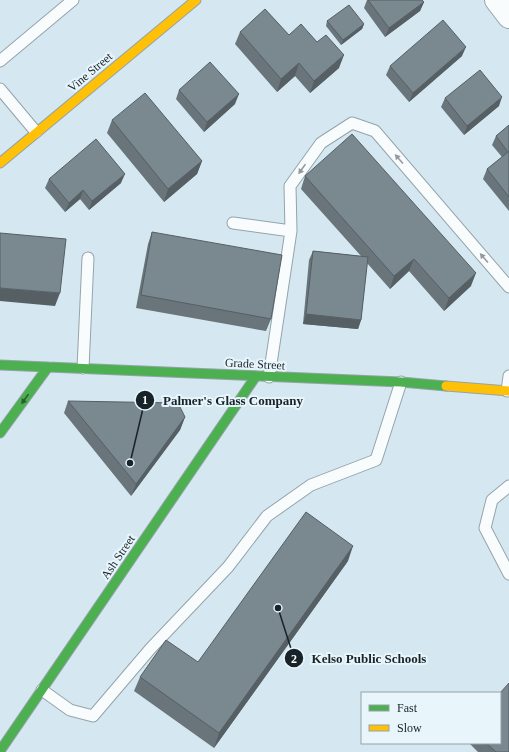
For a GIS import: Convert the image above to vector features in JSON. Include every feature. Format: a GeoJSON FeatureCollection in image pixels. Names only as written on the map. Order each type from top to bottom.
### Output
{"type":"FeatureCollection","features":[{"type":"Feature","properties":{"kind":"street","name":"Vine Street"},"geometry":{"type":"LineString","coordinates":[[0,163],[196,0]]}},
{"type":"Feature","properties":{"kind":"street"},"geometry":{"type":"LineString","coordinates":[[496,0],[509,17]]}},
{"type":"Feature","properties":{"kind":"street","name":"Grade Street"},"geometry":{"type":"LineString","coordinates":[[0,365],[401,382],[508,391]]}},
{"type":"Feature","properties":{"kind":"street"},"geometry":{"type":"LineString","coordinates":[[0,433],[48,367]]}},
{"type":"Feature","properties":{"kind":"street","name":"Ash Street"},"geometry":{"type":"LineString","coordinates":[[0,751],[256,376]]}},
{"type":"Feature","properties":{"kind":"lane"},"geometry":{"type":"LineString","coordinates":[[0,61],[74,0]]}},
{"type":"Feature","properties":{"kind":"lane"},"geometry":{"type":"LineString","coordinates":[[0,89],[36,132]]}},
{"type":"Feature","properties":{"kind":"lane"},"geometry":{"type":"LineString","coordinates":[[269,377],[291,231],[290,186],[321,143],[352,124],[375,131],[509,287]]}},
{"type":"Feature","properties":{"kind":"lane"},"geometry":{"type":"LineString","coordinates":[[233,223],[291,231]]}},
{"type":"Feature","properties":{"kind":"lane"},"geometry":{"type":"LineString","coordinates":[[83,368],[88,258]]}},
{"type":"Feature","properties":{"kind":"lane"},"geometry":{"type":"LineString","coordinates":[[508,391],[509,376]]}},
{"type":"Feature","properties":{"kind":"lane"},"geometry":{"type":"LineString","coordinates":[[42,690],[70,710],[94,716],[151,648],[228,567],[268,516],[311,485],[376,460],[401,382]]}},
{"type":"Feature","properties":{"kind":"lane"},"geometry":{"type":"LineString","coordinates":[[509,486],[492,500],[484,528],[509,574]]}},
{"type":"Feature","properties":{"kind":"building"},"geometry":{"type":"Polygon","coordinates":[[[368,0],[422,0],[424,2],[389,28],[368,0]]]}},
{"type":"Feature","properties":{"kind":"building"},"geometry":{"type":"Polygon","coordinates":[[[349,5],[364,24],[343,40],[327,21],[349,5]]]}},
{"type":"Feature","properties":{"kind":"building"},"geometry":{"type":"Polygon","coordinates":[[[265,9],[289,35],[301,24],[317,42],[326,35],[344,55],[314,81],[299,63],[281,79],[240,32],[265,9]]]}},
{"type":"Feature","properties":{"kind":"building"},"geometry":{"type":"Polygon","coordinates":[[[443,20],[466,47],[413,93],[390,66],[443,20]]]}},
{"type":"Feature","properties":{"kind":"building"},"geometry":{"type":"Polygon","coordinates":[[[210,62],[239,94],[207,122],[179,90],[210,62]]]}},
{"type":"Feature","properties":{"kind":"building"},"geometry":{"type":"Polygon","coordinates":[[[480,70],[502,97],[467,126],[445,98],[480,70]]]}},
{"type":"Feature","properties":{"kind":"building"},"geometry":{"type":"Polygon","coordinates":[[[145,93],[202,161],[168,189],[112,120],[145,93]]]}},
{"type":"Feature","properties":{"kind":"building"},"geometry":{"type":"Polygon","coordinates":[[[509,125],[509,197],[487,169],[508,152],[496,136],[509,125]]]}},
{"type":"Feature","properties":{"kind":"building"},"geometry":{"type":"Polygon","coordinates":[[[352,134],[476,273],[449,298],[414,259],[394,276],[305,176],[352,134]]]}},
{"type":"Feature","properties":{"kind":"building"},"geometry":{"type":"Polygon","coordinates":[[[96,139],[125,174],[92,201],[83,190],[69,203],[49,179],[96,139]]]}},
{"type":"Feature","properties":{"kind":"building"},"geometry":{"type":"Polygon","coordinates":[[[152,232],[282,255],[271,319],[141,295],[152,232]]]}},
{"type":"Feature","properties":{"kind":"building"},"geometry":{"type":"Polygon","coordinates":[[[0,233],[66,239],[60,293],[0,288],[0,233]]]}},
{"type":"Feature","properties":{"kind":"building"},"geometry":{"type":"Polygon","coordinates":[[[313,251],[368,257],[361,320],[306,314],[313,251]]]}},
{"type":"Feature","properties":{"kind":"building"},"geometry":{"type":"Polygon","coordinates":[[[68,401],[178,403],[185,417],[136,484],[68,401]]]}},
{"type":"Feature","properties":{"kind":"building"},"geometry":{"type":"Polygon","coordinates":[[[306,512],[353,546],[219,733],[140,677],[166,640],[198,662],[306,512]]]}},
{"type":"Feature","properties":{"kind":"building"},"geometry":{"type":"Polygon","coordinates":[[[509,683],[509,752],[496,752],[487,744],[501,744],[501,692],[509,683]]]}},
{"type":"Feature","properties":{"kind":"traffic: fast"},"geometry":{"type":"LineString","coordinates":[[0,365],[401,382],[446,386]]}},
{"type":"Feature","properties":{"kind":"traffic: fast"},"geometry":{"type":"LineString","coordinates":[[0,433],[48,367]]}},
{"type":"Feature","properties":{"kind":"traffic: fast"},"geometry":{"type":"LineString","coordinates":[[0,751],[256,376]]}},
{"type":"Feature","properties":{"kind":"traffic: slow"},"geometry":{"type":"LineString","coordinates":[[0,163],[196,0]]}},
{"type":"Feature","properties":{"kind":"traffic: slow"},"geometry":{"type":"LineString","coordinates":[[446,386],[509,391]]}},
{"type":"Feature","properties":{"kind":"place","name":"Palmer's Glass Company"},"geometry":{"type":"Point","coordinates":[130,463]}},
{"type":"Feature","properties":{"kind":"place","name":"Kelso Public Schools"},"geometry":{"type":"Point","coordinates":[278,608]}}]}
